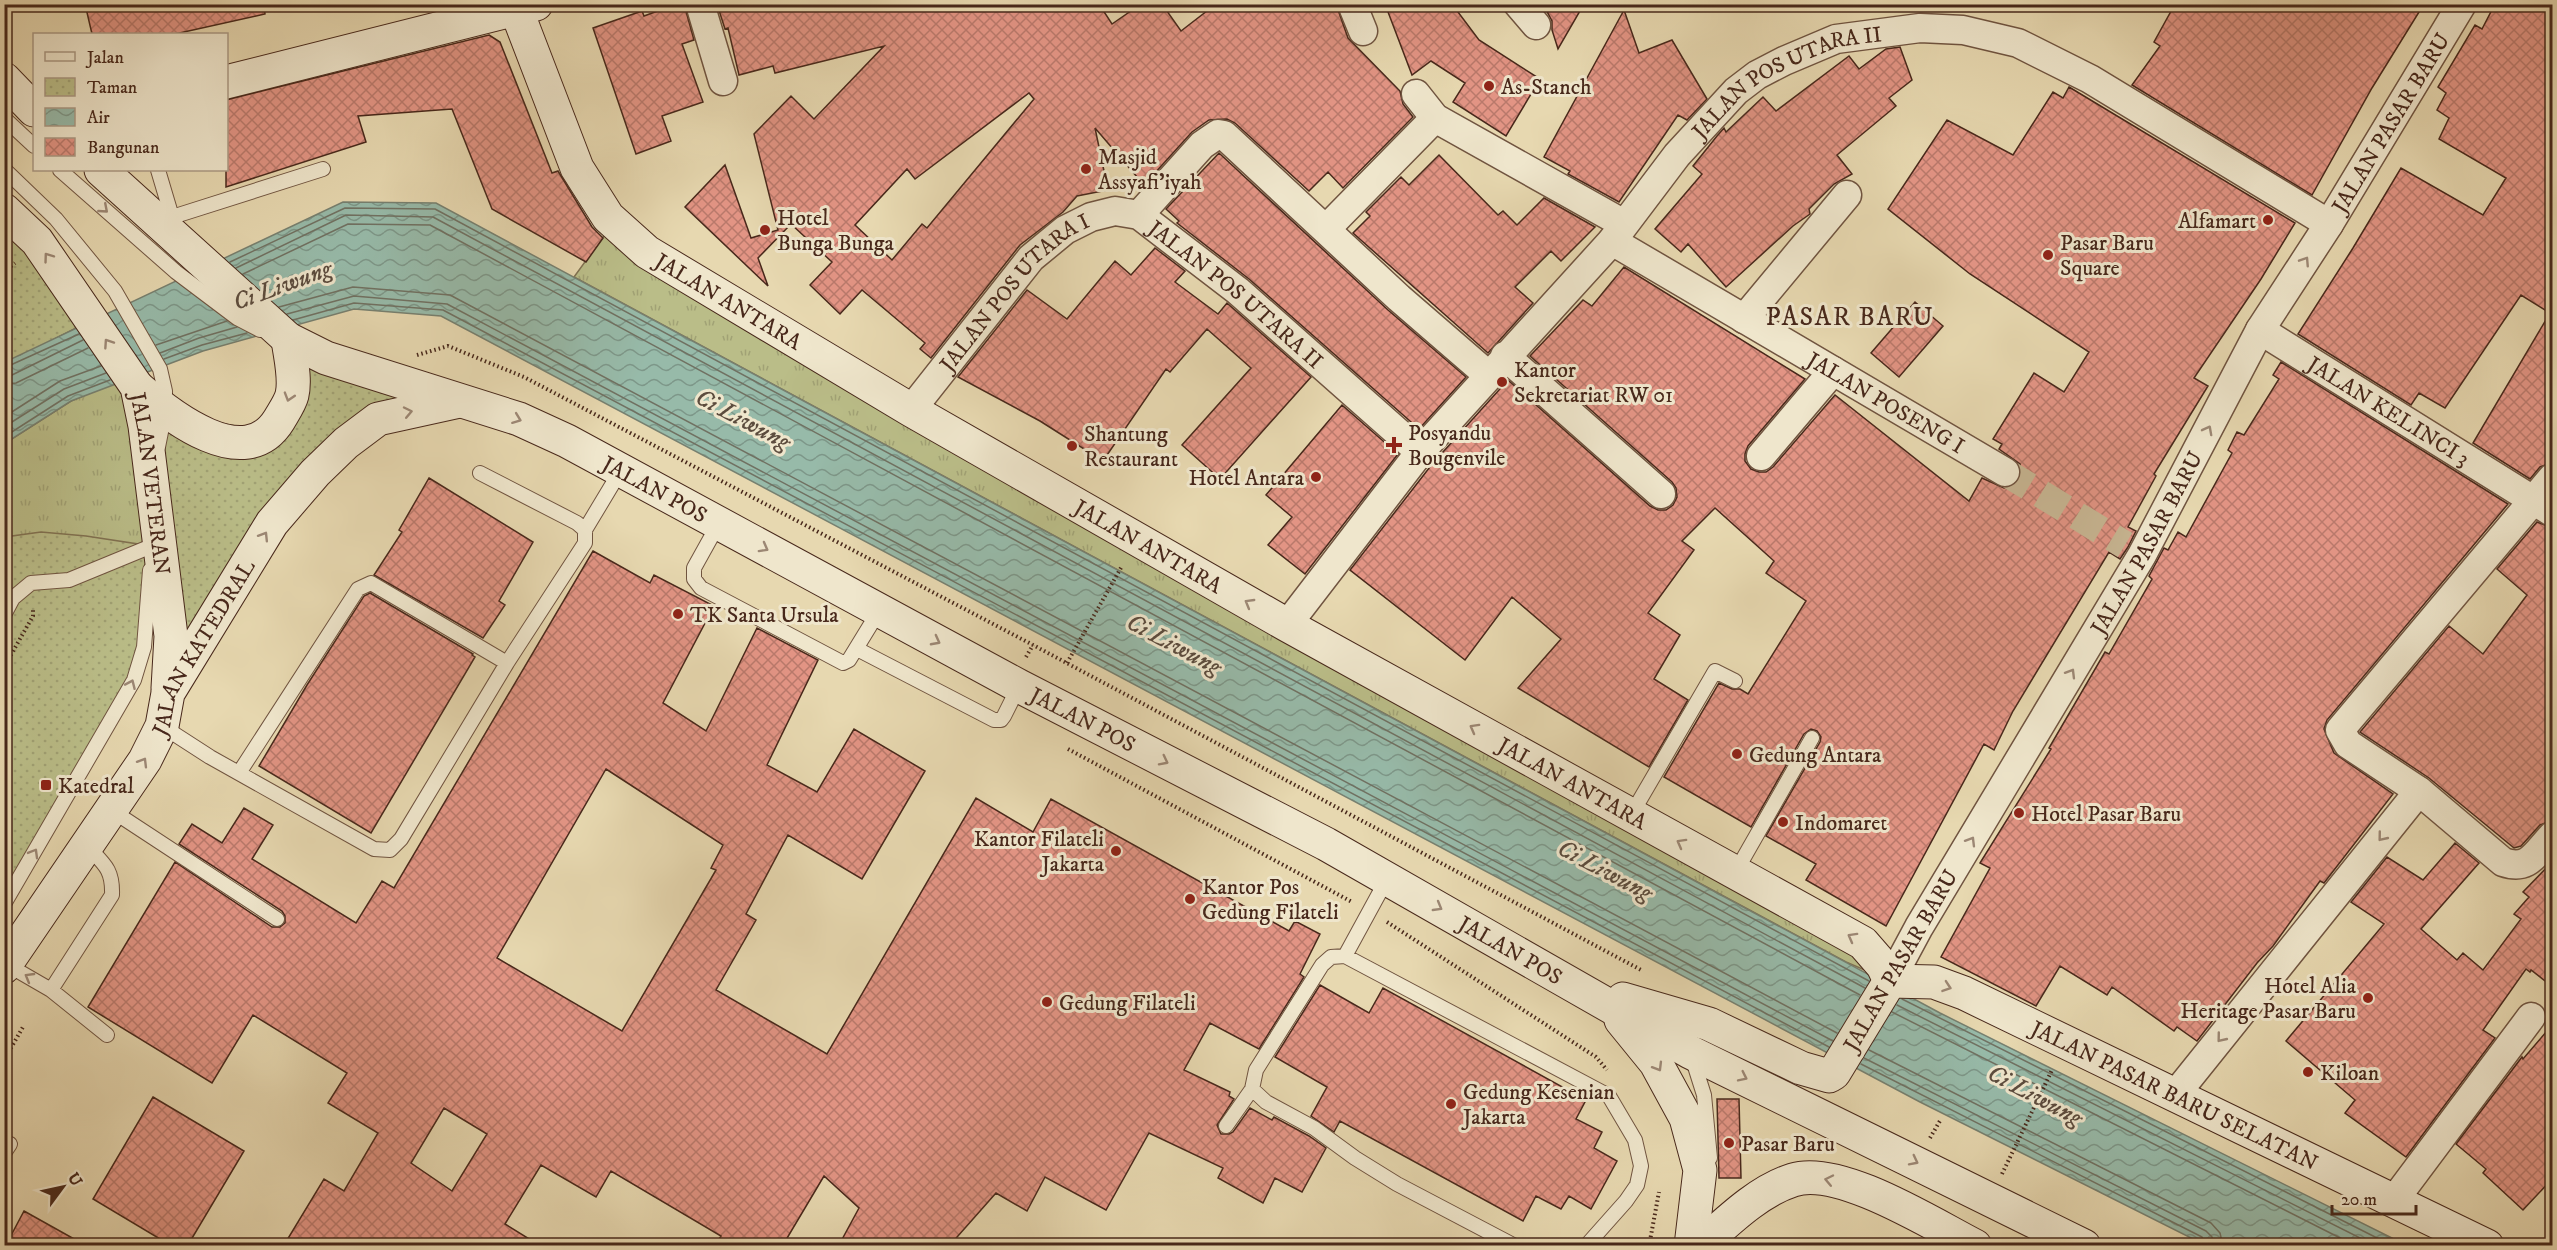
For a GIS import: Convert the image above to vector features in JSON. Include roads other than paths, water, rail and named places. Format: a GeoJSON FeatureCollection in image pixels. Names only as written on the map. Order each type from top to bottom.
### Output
{"type":"FeatureCollection","features":[{"type":"Feature","properties":{"kind":"main road"},"geometry":{"type":"LineString","coordinates":[[228,81],[519,7]]}},
{"type":"Feature","properties":{"kind":"main road","name":"JALAN ANTARA"},"geometry":{"type":"LineString","coordinates":[[519,7],[577,168],[608,217],[646,252],[911,410],[1287,625],[1863,943],[1882,966],[1889,983]]}},
{"type":"Feature","properties":{"kind":"main road","name":"JALAN POS"},"geometry":{"type":"LineString","coordinates":[[112,173],[181,260],[281,337],[326,358],[519,419],[621,470],[1019,686],[1326,844],[1690,1052],[2084,1245]]}},
{"type":"Feature","properties":{"kind":"main road","name":"JALAN VETERAN"},"geometry":{"type":"LineString","coordinates":[[4,210],[37,241],[82,305],[144,379],[145,426],[156,544],[171,636],[168,693]]}},
{"type":"Feature","properties":{"kind":"main road"},"geometry":{"type":"LineString","coordinates":[[144,379],[165,412],[220,441],[253,442],[271,433],[292,395],[281,337]]}},
{"type":"Feature","properties":{"kind":"main road","name":"JALAN KATEDRAL"},"geometry":{"type":"LineString","coordinates":[[5,965],[145,760],[162,726],[168,693],[272,523],[315,473],[346,443],[378,419],[462,400]]}},
{"type":"Feature","properties":{"kind":"main road","name":"JALAN PASAR BARU SELATAN"},"geometry":{"type":"LineString","coordinates":[[1889,983],[1934,982],[1964,993],[2487,1245]]}},
{"type":"Feature","properties":{"kind":"main road","name":"JALAN PASAR BARU"},"geometry":{"type":"LineString","coordinates":[[1598,998],[1637,1002],[1709,1024],[1801,1068],[1833,1072],[1889,983]]}},
{"type":"Feature","properties":{"kind":"main road"},"geometry":{"type":"LineString","coordinates":[[1598,998],[1656,1063],[1686,1118],[1700,1170],[1692,1245]]}},
{"type":"Feature","properties":{"kind":"main road"},"geometry":{"type":"LineString","coordinates":[[1700,1245],[1744,1206],[1792,1180],[1811,1176],[1834,1179],[1884,1199],[1974,1245]]}},
{"type":"Feature","properties":{"kind":"street"},"geometry":{"type":"LineString","coordinates":[[700,4],[723,81]]}},
{"type":"Feature","properties":{"kind":"street"},"geometry":{"type":"LineString","coordinates":[[1352,4],[1363,31]]}},
{"type":"Feature","properties":{"kind":"street","name":"JALAN PASAR BARU"},"geometry":{"type":"LineString","coordinates":[[1889,983],[2260,330],[2330,224],[2462,4]]}},
{"type":"Feature","properties":{"kind":"street","name":"JALAN POS UTARA II"},"geometry":{"type":"LineString","coordinates":[[1287,625],[1420,452],[1618,232],[1677,155],[1736,91],[1757,75],[1836,39],[1920,28],[1963,30],[2018,43],[2090,79],[2330,224]]}},
{"type":"Feature","properties":{"kind":"street","name":"JALAN POSENG I"},"geometry":{"type":"LineString","coordinates":[[1416,94],[1435,118],[1618,232],[1744,319],[2005,472]]}},
{"type":"Feature","properties":{"kind":"street"},"geometry":{"type":"LineString","coordinates":[[1326,229],[1435,118]]}},
{"type":"Feature","properties":{"kind":"street","name":"JALAN POS UTARA II"},"geometry":{"type":"LineString","coordinates":[[1420,452],[1238,291],[1139,215],[1202,145],[1218,134],[1224,135],[1400,298],[1497,365]]}},
{"type":"Feature","properties":{"kind":"street"},"geometry":{"type":"LineString","coordinates":[[1744,319],[1847,195]]}},
{"type":"Feature","properties":{"kind":"street","name":"JALAN POS UTARA I"},"geometry":{"type":"LineString","coordinates":[[911,410],[1031,258],[1065,230],[1091,217],[1115,211],[1139,215]]}},
{"type":"Feature","properties":{"kind":"street","name":"JALAN KELINCI 3"},"geometry":{"type":"LineString","coordinates":[[2260,330],[2539,495]]}},
{"type":"Feature","properties":{"kind":"street"},"geometry":{"type":"LineString","coordinates":[[1497,365],[1661,494]]}},
{"type":"Feature","properties":{"kind":"street"},"geometry":{"type":"LineString","coordinates":[[1761,456],[1833,371]]}},
{"type":"Feature","properties":{"kind":"street"},"geometry":{"type":"LineString","coordinates":[[2539,495],[2340,730],[2348,744],[2419,791],[2503,862],[2524,865],[2553,836]]}},
{"type":"Feature","properties":{"kind":"street"},"geometry":{"type":"LineString","coordinates":[[2175,1095],[2419,791]]}},
{"type":"Feature","properties":{"kind":"street"},"geometry":{"type":"LineString","coordinates":[[2395,1199],[2531,1017]]}},
{"type":"Feature","properties":{"kind":"lane"},"geometry":{"type":"LineString","coordinates":[[20,102],[33,143]]}},
{"type":"Feature","properties":{"kind":"lane"},"geometry":{"type":"LineString","coordinates":[[4,169],[56,219],[115,291],[144,379]]}},
{"type":"Feature","properties":{"kind":"lane"},"geometry":{"type":"LineString","coordinates":[[158,171],[172,217],[323,169]]}},
{"type":"Feature","properties":{"kind":"lane"},"geometry":{"type":"LineString","coordinates":[[61,171],[181,260]]}},
{"type":"Feature","properties":{"kind":"lane"},"geometry":{"type":"LineString","coordinates":[[151,483],[165,412]]}},
{"type":"Feature","properties":{"kind":"lane"},"geometry":{"type":"LineString","coordinates":[[162,726],[239,773],[374,849],[390,850],[401,838],[507,663],[585,543],[585,530],[621,470]]}},
{"type":"Feature","properties":{"kind":"lane"},"geometry":{"type":"LineString","coordinates":[[480,473],[577,523],[585,530]]}},
{"type":"Feature","properties":{"kind":"lane"},"geometry":{"type":"LineString","coordinates":[[719,523],[694,567],[694,579],[701,588],[843,663],[849,660],[857,649],[879,611]]}},
{"type":"Feature","properties":{"kind":"lane"},"geometry":{"type":"LineString","coordinates":[[4,615],[13,598],[31,583],[69,580],[156,544],[144,647],[134,680],[4,904]]}},
{"type":"Feature","properties":{"kind":"lane"},"geometry":{"type":"LineString","coordinates":[[239,773],[358,589],[371,583],[507,663]]}},
{"type":"Feature","properties":{"kind":"lane"},"geometry":{"type":"LineString","coordinates":[[857,649],[994,720],[1001,720],[1004,716],[1019,686]]}},
{"type":"Feature","properties":{"kind":"lane"},"geometry":{"type":"LineString","coordinates":[[1631,815],[1715,671],[1736,681]]}},
{"type":"Feature","properties":{"kind":"lane"},"geometry":{"type":"LineString","coordinates":[[1735,873],[1812,738]]}},
{"type":"Feature","properties":{"kind":"lane"},"geometry":{"type":"LineString","coordinates":[[111,810],[277,919]]}},
{"type":"Feature","properties":{"kind":"lane"},"geometry":{"type":"LineString","coordinates":[[51,990],[112,895],[113,880],[109,869],[87,846]]}},
{"type":"Feature","properties":{"kind":"lane"},"geometry":{"type":"LineString","coordinates":[[1345,956],[1387,879]]}},
{"type":"Feature","properties":{"kind":"lane"},"geometry":{"type":"LineString","coordinates":[[1226,1126],[1252,1089],[1256,1070],[1322,965],[1331,957],[1345,956],[1609,1096],[1635,1140],[1641,1166],[1637,1185],[1626,1201],[1586,1245]]}},
{"type":"Feature","properties":{"kind":"lane"},"geometry":{"type":"LineString","coordinates":[[5,965],[51,990],[107,1035]]}},
{"type":"Feature","properties":{"kind":"lane"},"geometry":{"type":"LineString","coordinates":[[1690,1052],[1704,1095],[1711,1179],[1692,1245]]}},
{"type":"Feature","properties":{"kind":"lane"},"geometry":{"type":"LineString","coordinates":[[1252,1089],[1266,1102],[1314,1128],[1355,1158],[1397,1184],[1515,1245]]}},
{"type":"Feature","properties":{"kind":"water","name":"Ci Liwung"},"geometry":{"type":"Polygon","coordinates":[[[343,202],[436,203],[1940,1013],[2406,1245],[2205,1245],[1920,1102],[441,316],[354,309],[203,351],[71,401],[10,440],[5,450],[5,364],[9,360],[343,202]]]}},
{"type":"Feature","properties":{"kind":"tunnel"},"geometry":{"type":"LineString","coordinates":[[2005,472],[2125,545]]}},
{"type":"Feature","properties":{"kind":"place","name":"As-Stanch"},"geometry":{"type":"Point","coordinates":[1489,86]}},
{"type":"Feature","properties":{"kind":"place","name":"Masjid Assyafi'iyah"},"geometry":{"type":"Point","coordinates":[1086,169]}},
{"type":"Feature","properties":{"kind":"place","name":"Alfamart"},"geometry":{"type":"Point","coordinates":[2268,220]}},
{"type":"Feature","properties":{"kind":"place","name":"Hotel Bunga Bunga"},"geometry":{"type":"Point","coordinates":[765,230]}},
{"type":"Feature","properties":{"kind":"place","name":"Pasar Baru Square"},"geometry":{"type":"Point","coordinates":[2048,255]}},
{"type":"Feature","properties":{"kind":"place","name":"Kantor Sekretariat RW 01"},"geometry":{"type":"Point","coordinates":[1502,382]}},
{"type":"Feature","properties":{"kind":"place","name":"Posyandu Bougenvile"},"geometry":{"type":"Point","coordinates":[1394,445]}},
{"type":"Feature","properties":{"kind":"place","name":"Shantung Restaurant"},"geometry":{"type":"Point","coordinates":[1072,446]}},
{"type":"Feature","properties":{"kind":"place","name":"Hotel Antara"},"geometry":{"type":"Point","coordinates":[1316,477]}},
{"type":"Feature","properties":{"kind":"place","name":"TK Santa Ursula"},"geometry":{"type":"Point","coordinates":[678,614]}},
{"type":"Feature","properties":{"kind":"place","name":"Gedung Antara"},"geometry":{"type":"Point","coordinates":[1737,754]}},
{"type":"Feature","properties":{"kind":"place","name":"Katedral"},"geometry":{"type":"Point","coordinates":[46,785]}},
{"type":"Feature","properties":{"kind":"place","name":"Hotel Pasar Baru"},"geometry":{"type":"Point","coordinates":[2019,813]}},
{"type":"Feature","properties":{"kind":"place","name":"Indomaret"},"geometry":{"type":"Point","coordinates":[1783,822]}},
{"type":"Feature","properties":{"kind":"place","name":"Kantor Filateli Jakarta"},"geometry":{"type":"Point","coordinates":[1116,851]}},
{"type":"Feature","properties":{"kind":"place","name":"Kantor Pos Gedung Filateli"},"geometry":{"type":"Point","coordinates":[1190,899]}},
{"type":"Feature","properties":{"kind":"place","name":"Hotel Alia Heritage Pasar Baru"},"geometry":{"type":"Point","coordinates":[2368,998]}},
{"type":"Feature","properties":{"kind":"place","name":"Gedung Filateli"},"geometry":{"type":"Point","coordinates":[1047,1002]}},
{"type":"Feature","properties":{"kind":"place","name":"Kiloan"},"geometry":{"type":"Point","coordinates":[2308,1072]}},
{"type":"Feature","properties":{"kind":"place","name":"Gedung Kesenian Jakarta"},"geometry":{"type":"Point","coordinates":[1451,1104]}},
{"type":"Feature","properties":{"kind":"place","name":"Pasar Baru"},"geometry":{"type":"Point","coordinates":[1729,1143]}},
{"type":"Feature","properties":{"kind":"district","name":"PASAR BARU"},"geometry":{"type":"Point","coordinates":[1850,316]}}]}
